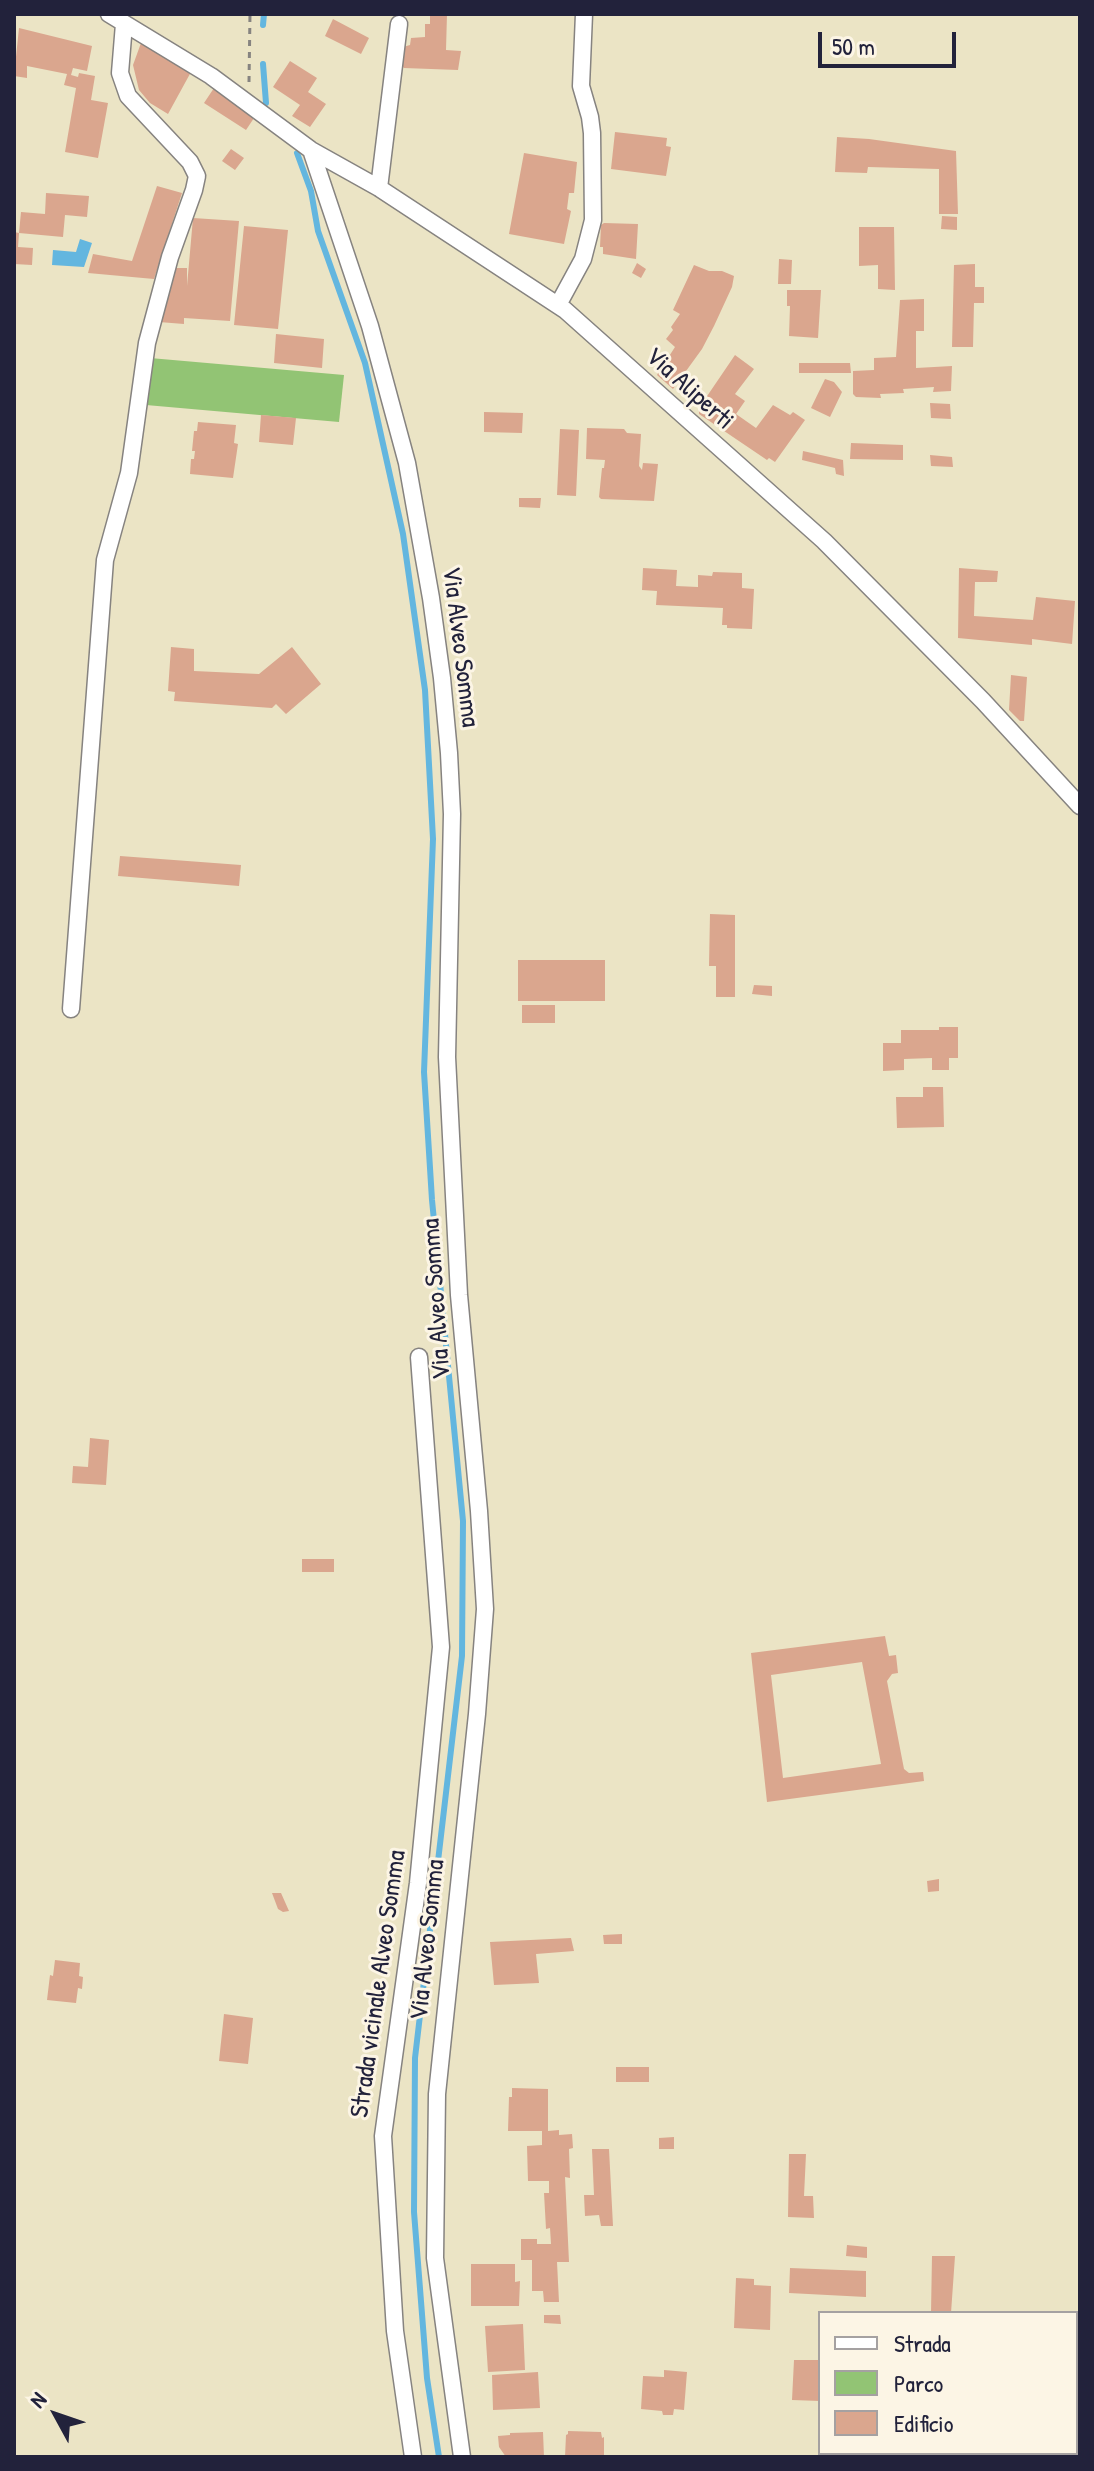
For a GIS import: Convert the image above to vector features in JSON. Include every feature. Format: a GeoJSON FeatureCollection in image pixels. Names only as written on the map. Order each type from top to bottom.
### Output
{"type":"FeatureCollection","features":[{"type":"Feature","properties":{"kind":"street","name":"Via Aliperti"},"geometry":{"type":"LineString","coordinates":[[109,14],[211,76],[311,150],[379,188],[558,305],[824,541],[983,701],[1080,806]]}},
{"type":"Feature","properties":{"kind":"street"},"geometry":{"type":"LineString","coordinates":[[558,305],[583,259],[593,220],[592,133],[581,86],[584,14]]}},
{"type":"Feature","properties":{"kind":"street"},"geometry":{"type":"LineString","coordinates":[[71,1009],[105,560],[129,473],[147,343],[170,257],[197,176],[190,162],[128,96],[120,73],[124,24]]}},
{"type":"Feature","properties":{"kind":"street"},"geometry":{"type":"LineString","coordinates":[[379,188],[399,24]]}},
{"type":"Feature","properties":{"kind":"street","name":"Via Alveo Somma"},"geometry":{"type":"LineString","coordinates":[[311,150],[370,326],[407,463],[431,598],[449,753],[452,814],[447,1057],[459,1295],[485,1609],[437,2094],[435,2258],[462,2457]]}},
{"type":"Feature","properties":{"kind":"street","name":"Strada vicinale Alveo Somma"},"geometry":{"type":"LineString","coordinates":[[413,2457],[395,2331],[383,2136],[418,1883],[441,1647],[419,1357]]}},
{"type":"Feature","properties":{"kind":"path"},"geometry":{"type":"LineString","coordinates":[[248,103],[250,14]]}},
{"type":"Feature","properties":{"kind":"green space"},"geometry":{"type":"Polygon","coordinates":[[[150,358],[344,375],[339,422],[146,405],[150,358]]]}},
{"type":"Feature","properties":{"kind":"water"},"geometry":{"type":"Polygon","coordinates":[[[80,239],[92,243],[84,267],[52,265],[53,250],[76,252],[80,239]]]}},
{"type":"Feature","properties":{"kind":"building"},"geometry":{"type":"Polygon","coordinates":[[[430,14],[447,14],[446,50],[461,51],[458,70],[404,68],[401,65],[403,47],[410,45],[411,38],[425,37],[425,24],[430,24],[430,14]]]}},
{"type":"Feature","properties":{"kind":"building"},"geometry":{"type":"Polygon","coordinates":[[[333,19],[369,38],[361,54],[325,36],[333,19]]]}},
{"type":"Feature","properties":{"kind":"building"},"geometry":{"type":"Polygon","coordinates":[[[19,28],[92,46],[87,71],[73,68],[71,75],[95,76],[91,100],[108,103],[98,158],[65,152],[76,88],[64,85],[67,74],[27,66],[27,78],[14,76],[19,28]]]}},
{"type":"Feature","properties":{"kind":"building"},"geometry":{"type":"Polygon","coordinates":[[[141,43],[191,72],[168,114],[150,103],[139,90],[133,65],[141,43]]]}},
{"type":"Feature","properties":{"kind":"building"},"geometry":{"type":"Polygon","coordinates":[[[290,61],[317,78],[308,92],[326,104],[310,127],[292,116],[300,105],[273,87],[290,61]]]}},
{"type":"Feature","properties":{"kind":"building"},"geometry":{"type":"Polygon","coordinates":[[[214,88],[256,115],[246,130],[204,103],[214,88]]]}},
{"type":"Feature","properties":{"kind":"building"},"geometry":{"type":"Polygon","coordinates":[[[615,132],[667,138],[666,146],[671,147],[666,176],[611,169],[615,132]]]}},
{"type":"Feature","properties":{"kind":"building"},"geometry":{"type":"Polygon","coordinates":[[[837,137],[956,151],[958,214],[939,214],[939,169],[868,167],[867,173],[835,172],[837,137]]]}},
{"type":"Feature","properties":{"kind":"building"},"geometry":{"type":"Polygon","coordinates":[[[231,149],[244,158],[235,170],[222,161],[231,149]]]}},
{"type":"Feature","properties":{"kind":"building"},"geometry":{"type":"Polygon","coordinates":[[[524,153],[577,162],[574,193],[569,193],[567,209],[571,211],[564,244],[509,234],[524,153]]]}},
{"type":"Feature","properties":{"kind":"building"},"geometry":{"type":"Polygon","coordinates":[[[157,186],[182,193],[154,279],[88,273],[93,254],[132,261],[157,186]]]}},
{"type":"Feature","properties":{"kind":"building"},"geometry":{"type":"Polygon","coordinates":[[[46,193],[89,196],[87,217],[65,215],[63,237],[19,233],[21,212],[45,214],[46,193]]]}},
{"type":"Feature","properties":{"kind":"building"},"geometry":{"type":"Polygon","coordinates":[[[942,216],[957,217],[957,230],[941,229],[942,216]]]}},
{"type":"Feature","properties":{"kind":"building"},"geometry":{"type":"Polygon","coordinates":[[[193,218],[239,221],[230,321],[184,318],[184,324],[159,322],[173,268],[187,268],[187,286],[193,218]]]}},
{"type":"Feature","properties":{"kind":"building"},"geometry":{"type":"Polygon","coordinates":[[[638,224],[636,259],[603,254],[603,247],[600,247],[601,225],[638,224]]]}},
{"type":"Feature","properties":{"kind":"building"},"geometry":{"type":"Polygon","coordinates":[[[244,226],[288,230],[278,329],[234,325],[244,226]]]}},
{"type":"Feature","properties":{"kind":"building"},"geometry":{"type":"Polygon","coordinates":[[[859,227],[894,227],[895,290],[878,289],[878,265],[859,266],[859,227]]]}},
{"type":"Feature","properties":{"kind":"building"},"geometry":{"type":"Polygon","coordinates":[[[14,232],[19,233],[18,247],[33,248],[32,265],[14,264],[14,232]]]}},
{"type":"Feature","properties":{"kind":"building"},"geometry":{"type":"Polygon","coordinates":[[[779,259],[792,260],[791,284],[778,284],[779,259]]]}},
{"type":"Feature","properties":{"kind":"building"},"geometry":{"type":"Polygon","coordinates":[[[637,263],[646,269],[641,278],[632,273],[637,263]]]}},
{"type":"Feature","properties":{"kind":"building"},"geometry":{"type":"Polygon","coordinates":[[[975,264],[975,287],[984,287],[984,303],[974,303],[973,347],[952,347],[954,265],[975,264]]]}},
{"type":"Feature","properties":{"kind":"building"},"geometry":{"type":"Polygon","coordinates":[[[694,265],[734,276],[732,287],[702,349],[673,389],[657,375],[675,347],[666,339],[680,314],[673,310],[694,265]]]}},
{"type":"Feature","properties":{"kind":"building"},"geometry":{"type":"Polygon","coordinates":[[[787,290],[821,290],[818,338],[789,336],[787,290]]]}},
{"type":"Feature","properties":{"kind":"building"},"geometry":{"type":"Polygon","coordinates":[[[924,299],[924,331],[916,331],[916,368],[952,366],[951,391],[933,392],[934,387],[903,389],[904,393],[880,394],[881,398],[856,397],[853,394],[853,371],[874,370],[874,358],[896,357],[900,300],[924,299]]]}},
{"type":"Feature","properties":{"kind":"building"},"geometry":{"type":"Polygon","coordinates":[[[276,334],[324,339],[322,368],[274,363],[276,334]]]}},
{"type":"Feature","properties":{"kind":"building"},"geometry":{"type":"Polygon","coordinates":[[[735,355],[754,369],[735,394],[745,401],[736,414],[756,428],[773,405],[805,420],[775,462],[769,458],[767,460],[699,414],[699,408],[735,355]]]}},
{"type":"Feature","properties":{"kind":"building"},"geometry":{"type":"Polygon","coordinates":[[[799,363],[850,363],[851,373],[799,373],[799,363]]]}},
{"type":"Feature","properties":{"kind":"building"},"geometry":{"type":"Polygon","coordinates":[[[825,379],[834,382],[842,392],[830,417],[811,408],[825,379]]]}},
{"type":"Feature","properties":{"kind":"building"},"geometry":{"type":"Polygon","coordinates":[[[930,403],[950,404],[951,419],[931,418],[930,403]]]}},
{"type":"Feature","properties":{"kind":"building"},"geometry":{"type":"Polygon","coordinates":[[[484,412],[523,413],[522,433],[484,432],[484,412]]]}},
{"type":"Feature","properties":{"kind":"building"},"geometry":{"type":"Polygon","coordinates":[[[261,415],[296,418],[293,445],[259,442],[261,415]]]}},
{"type":"Feature","properties":{"kind":"building"},"geometry":{"type":"Polygon","coordinates":[[[198,422],[236,425],[234,443],[238,444],[233,478],[190,474],[195,451],[192,451],[194,431],[197,431],[198,422]]]}},
{"type":"Feature","properties":{"kind":"building"},"geometry":{"type":"Polygon","coordinates":[[[587,428],[624,429],[627,433],[641,434],[639,466],[642,470],[643,463],[658,464],[654,501],[599,497],[605,460],[586,459],[587,428]]]}},
{"type":"Feature","properties":{"kind":"building"},"geometry":{"type":"Polygon","coordinates":[[[560,429],[579,430],[576,496],[557,495],[560,429]]]}},
{"type":"Feature","properties":{"kind":"building"},"geometry":{"type":"Polygon","coordinates":[[[851,443],[903,445],[903,460],[850,459],[851,443]]]}},
{"type":"Feature","properties":{"kind":"building"},"geometry":{"type":"Polygon","coordinates":[[[803,451],[843,460],[844,476],[836,474],[835,468],[802,460],[803,451]]]}},
{"type":"Feature","properties":{"kind":"building"},"geometry":{"type":"Polygon","coordinates":[[[930,455],[952,457],[953,467],[931,466],[930,455]]]}},
{"type":"Feature","properties":{"kind":"building"},"geometry":{"type":"Polygon","coordinates":[[[519,498],[541,498],[540,508],[519,507],[519,498]]]}},
{"type":"Feature","properties":{"kind":"building"},"geometry":{"type":"Polygon","coordinates":[[[643,568],[677,570],[676,586],[698,587],[698,575],[712,576],[713,572],[742,573],[742,588],[754,589],[752,629],[722,625],[723,608],[656,605],[657,591],[642,590],[643,568]]]}},
{"type":"Feature","properties":{"kind":"building"},"geometry":{"type":"Polygon","coordinates":[[[959,568],[998,571],[997,582],[975,582],[974,616],[1033,620],[1036,597],[1075,601],[1072,644],[1032,639],[1032,645],[958,638],[959,568]]]}},
{"type":"Feature","properties":{"kind":"building"},"geometry":{"type":"Polygon","coordinates":[[[171,647],[194,649],[194,671],[259,674],[292,647],[321,684],[286,714],[276,704],[272,708],[174,701],[175,692],[168,691],[171,647]]]}},
{"type":"Feature","properties":{"kind":"building"},"geometry":{"type":"Polygon","coordinates":[[[1011,675],[1027,677],[1024,721],[1009,710],[1011,675]]]}},
{"type":"Feature","properties":{"kind":"building"},"geometry":{"type":"Polygon","coordinates":[[[120,856],[241,865],[239,886],[118,876],[120,856]]]}},
{"type":"Feature","properties":{"kind":"building"},"geometry":{"type":"Polygon","coordinates":[[[710,914],[735,915],[735,997],[716,997],[716,966],[709,966],[710,914]]]}},
{"type":"Feature","properties":{"kind":"building"},"geometry":{"type":"Polygon","coordinates":[[[518,960],[605,960],[605,1001],[518,1001],[518,960]]]}},
{"type":"Feature","properties":{"kind":"building"},"geometry":{"type":"Polygon","coordinates":[[[754,985],[772,986],[772,996],[752,994],[754,985]]]}},
{"type":"Feature","properties":{"kind":"building"},"geometry":{"type":"Polygon","coordinates":[[[522,1005],[555,1005],[555,1023],[522,1023],[522,1005]]]}},
{"type":"Feature","properties":{"kind":"building"},"geometry":{"type":"Polygon","coordinates":[[[939,1027],[958,1027],[958,1058],[949,1058],[949,1070],[932,1070],[932,1058],[904,1059],[904,1070],[883,1071],[883,1043],[901,1043],[901,1030],[939,1030],[939,1027]]]}},
{"type":"Feature","properties":{"kind":"building"},"geometry":{"type":"Polygon","coordinates":[[[923,1087],[943,1087],[944,1127],[897,1128],[896,1097],[923,1097],[923,1087]]]}},
{"type":"Feature","properties":{"kind":"building"},"geometry":{"type":"Polygon","coordinates":[[[90,1438],[109,1440],[106,1485],[72,1483],[73,1466],[88,1467],[90,1438]]]}},
{"type":"Feature","properties":{"kind":"building"},"geometry":{"type":"Polygon","coordinates":[[[302,1559],[334,1559],[334,1572],[302,1572],[302,1559]]]}},
{"type":"Feature","properties":{"kind":"building"},"geometry":{"type":"Polygon","coordinates":[[[885,1636],[889,1656],[896,1655],[898,1673],[892,1674],[887,1681],[904,1769],[909,1773],[923,1772],[924,1781],[767,1802],[751,1653],[885,1636]],[[862,1662],[771,1675],[783,1778],[881,1764],[862,1662]]]}},
{"type":"Feature","properties":{"kind":"building"},"geometry":{"type":"Polygon","coordinates":[[[939,1879],[939,1891],[928,1892],[927,1881],[939,1879]]]}},
{"type":"Feature","properties":{"kind":"building"},"geometry":{"type":"Polygon","coordinates":[[[272,1893],[281,1893],[289,1911],[278,1909],[272,1893]]]}},
{"type":"Feature","properties":{"kind":"building"},"geometry":{"type":"Polygon","coordinates":[[[622,1934],[622,1944],[604,1944],[603,1935],[622,1934]]]}},
{"type":"Feature","properties":{"kind":"building"},"geometry":{"type":"Polygon","coordinates":[[[571,1938],[574,1951],[536,1954],[539,1983],[494,1985],[490,1942],[571,1938]]]}},
{"type":"Feature","properties":{"kind":"building"},"geometry":{"type":"Polygon","coordinates":[[[55,1960],[80,1963],[82,1989],[78,1988],[76,2003],[47,2000],[55,1960]]]}},
{"type":"Feature","properties":{"kind":"building"},"geometry":{"type":"Polygon","coordinates":[[[224,2014],[253,2018],[248,2064],[219,2061],[224,2014]]]}},
{"type":"Feature","properties":{"kind":"building"},"geometry":{"type":"Polygon","coordinates":[[[616,2067],[649,2067],[649,2082],[616,2082],[616,2067]]]}},
{"type":"Feature","properties":{"kind":"building"},"geometry":{"type":"Polygon","coordinates":[[[512,2088],[548,2089],[548,2131],[559,2130],[559,2135],[572,2134],[570,2178],[565,2177],[569,2262],[557,2262],[559,2302],[544,2302],[543,2291],[532,2291],[532,2260],[521,2260],[521,2239],[537,2239],[537,2244],[551,2244],[550,2228],[546,2229],[544,2193],[549,2193],[549,2181],[528,2181],[527,2146],[542,2145],[542,2131],[508,2131],[512,2088]]]}},
{"type":"Feature","properties":{"kind":"building"},"geometry":{"type":"Polygon","coordinates":[[[674,2137],[674,2149],[659,2149],[659,2138],[674,2137]]]}},
{"type":"Feature","properties":{"kind":"building"},"geometry":{"type":"Polygon","coordinates":[[[592,2149],[609,2149],[613,2226],[601,2226],[599,2215],[585,2216],[584,2195],[594,2195],[592,2149]]]}},
{"type":"Feature","properties":{"kind":"building"},"geometry":{"type":"Polygon","coordinates":[[[789,2154],[806,2154],[804,2196],[813,2196],[814,2218],[788,2217],[789,2154]]]}},
{"type":"Feature","properties":{"kind":"building"},"geometry":{"type":"Polygon","coordinates":[[[847,2245],[867,2247],[867,2258],[846,2256],[847,2245]]]}},
{"type":"Feature","properties":{"kind":"building"},"geometry":{"type":"Polygon","coordinates":[[[932,2256],[955,2256],[951,2311],[931,2311],[932,2256]]]}},
{"type":"Feature","properties":{"kind":"building"},"geometry":{"type":"Polygon","coordinates":[[[471,2264],[515,2264],[515,2282],[520,2281],[519,2306],[471,2306],[471,2264]]]}},
{"type":"Feature","properties":{"kind":"building"},"geometry":{"type":"Polygon","coordinates":[[[790,2268],[866,2271],[866,2297],[789,2293],[790,2268]]]}},
{"type":"Feature","properties":{"kind":"building"},"geometry":{"type":"Polygon","coordinates":[[[736,2278],[754,2279],[754,2285],[771,2286],[770,2330],[734,2328],[736,2278]]]}},
{"type":"Feature","properties":{"kind":"building"},"geometry":{"type":"Polygon","coordinates":[[[544,2315],[560,2315],[561,2324],[544,2323],[544,2315]]]}},
{"type":"Feature","properties":{"kind":"building"},"geometry":{"type":"Polygon","coordinates":[[[523,2324],[525,2370],[488,2372],[485,2326],[523,2324]]]}},
{"type":"Feature","properties":{"kind":"building"},"geometry":{"type":"Polygon","coordinates":[[[794,2360],[818,2360],[818,2401],[792,2400],[794,2360]]]}},
{"type":"Feature","properties":{"kind":"building"},"geometry":{"type":"Polygon","coordinates":[[[664,2370],[687,2372],[684,2410],[674,2409],[673,2415],[641,2409],[643,2376],[664,2377],[664,2370]]]}},
{"type":"Feature","properties":{"kind":"building"},"geometry":{"type":"Polygon","coordinates":[[[538,2372],[540,2408],[493,2410],[492,2375],[538,2372]]]}},
{"type":"Feature","properties":{"kind":"building"},"geometry":{"type":"Polygon","coordinates":[[[568,2431],[601,2432],[604,2457],[565,2457],[568,2431]]]}},
{"type":"Feature","properties":{"kind":"building"},"geometry":{"type":"Polygon","coordinates":[[[543,2432],[544,2457],[506,2457],[499,2447],[498,2436],[543,2432]]]}},
{"type":"Feature","properties":{"kind":"waterway"},"geometry":{"type":"LineString","coordinates":[[263,25],[264,14]]}},
{"type":"Feature","properties":{"kind":"waterway"},"geometry":{"type":"LineString","coordinates":[[263,64],[266,103]]}},
{"type":"Feature","properties":{"kind":"waterway"},"geometry":{"type":"LineString","coordinates":[[297,153],[311,191],[318,231],[365,363],[403,534],[425,690],[433,839],[424,1072],[432,1200],[463,1521],[462,1656],[415,2058],[414,2212],[427,2378],[439,2457]]}}]}
